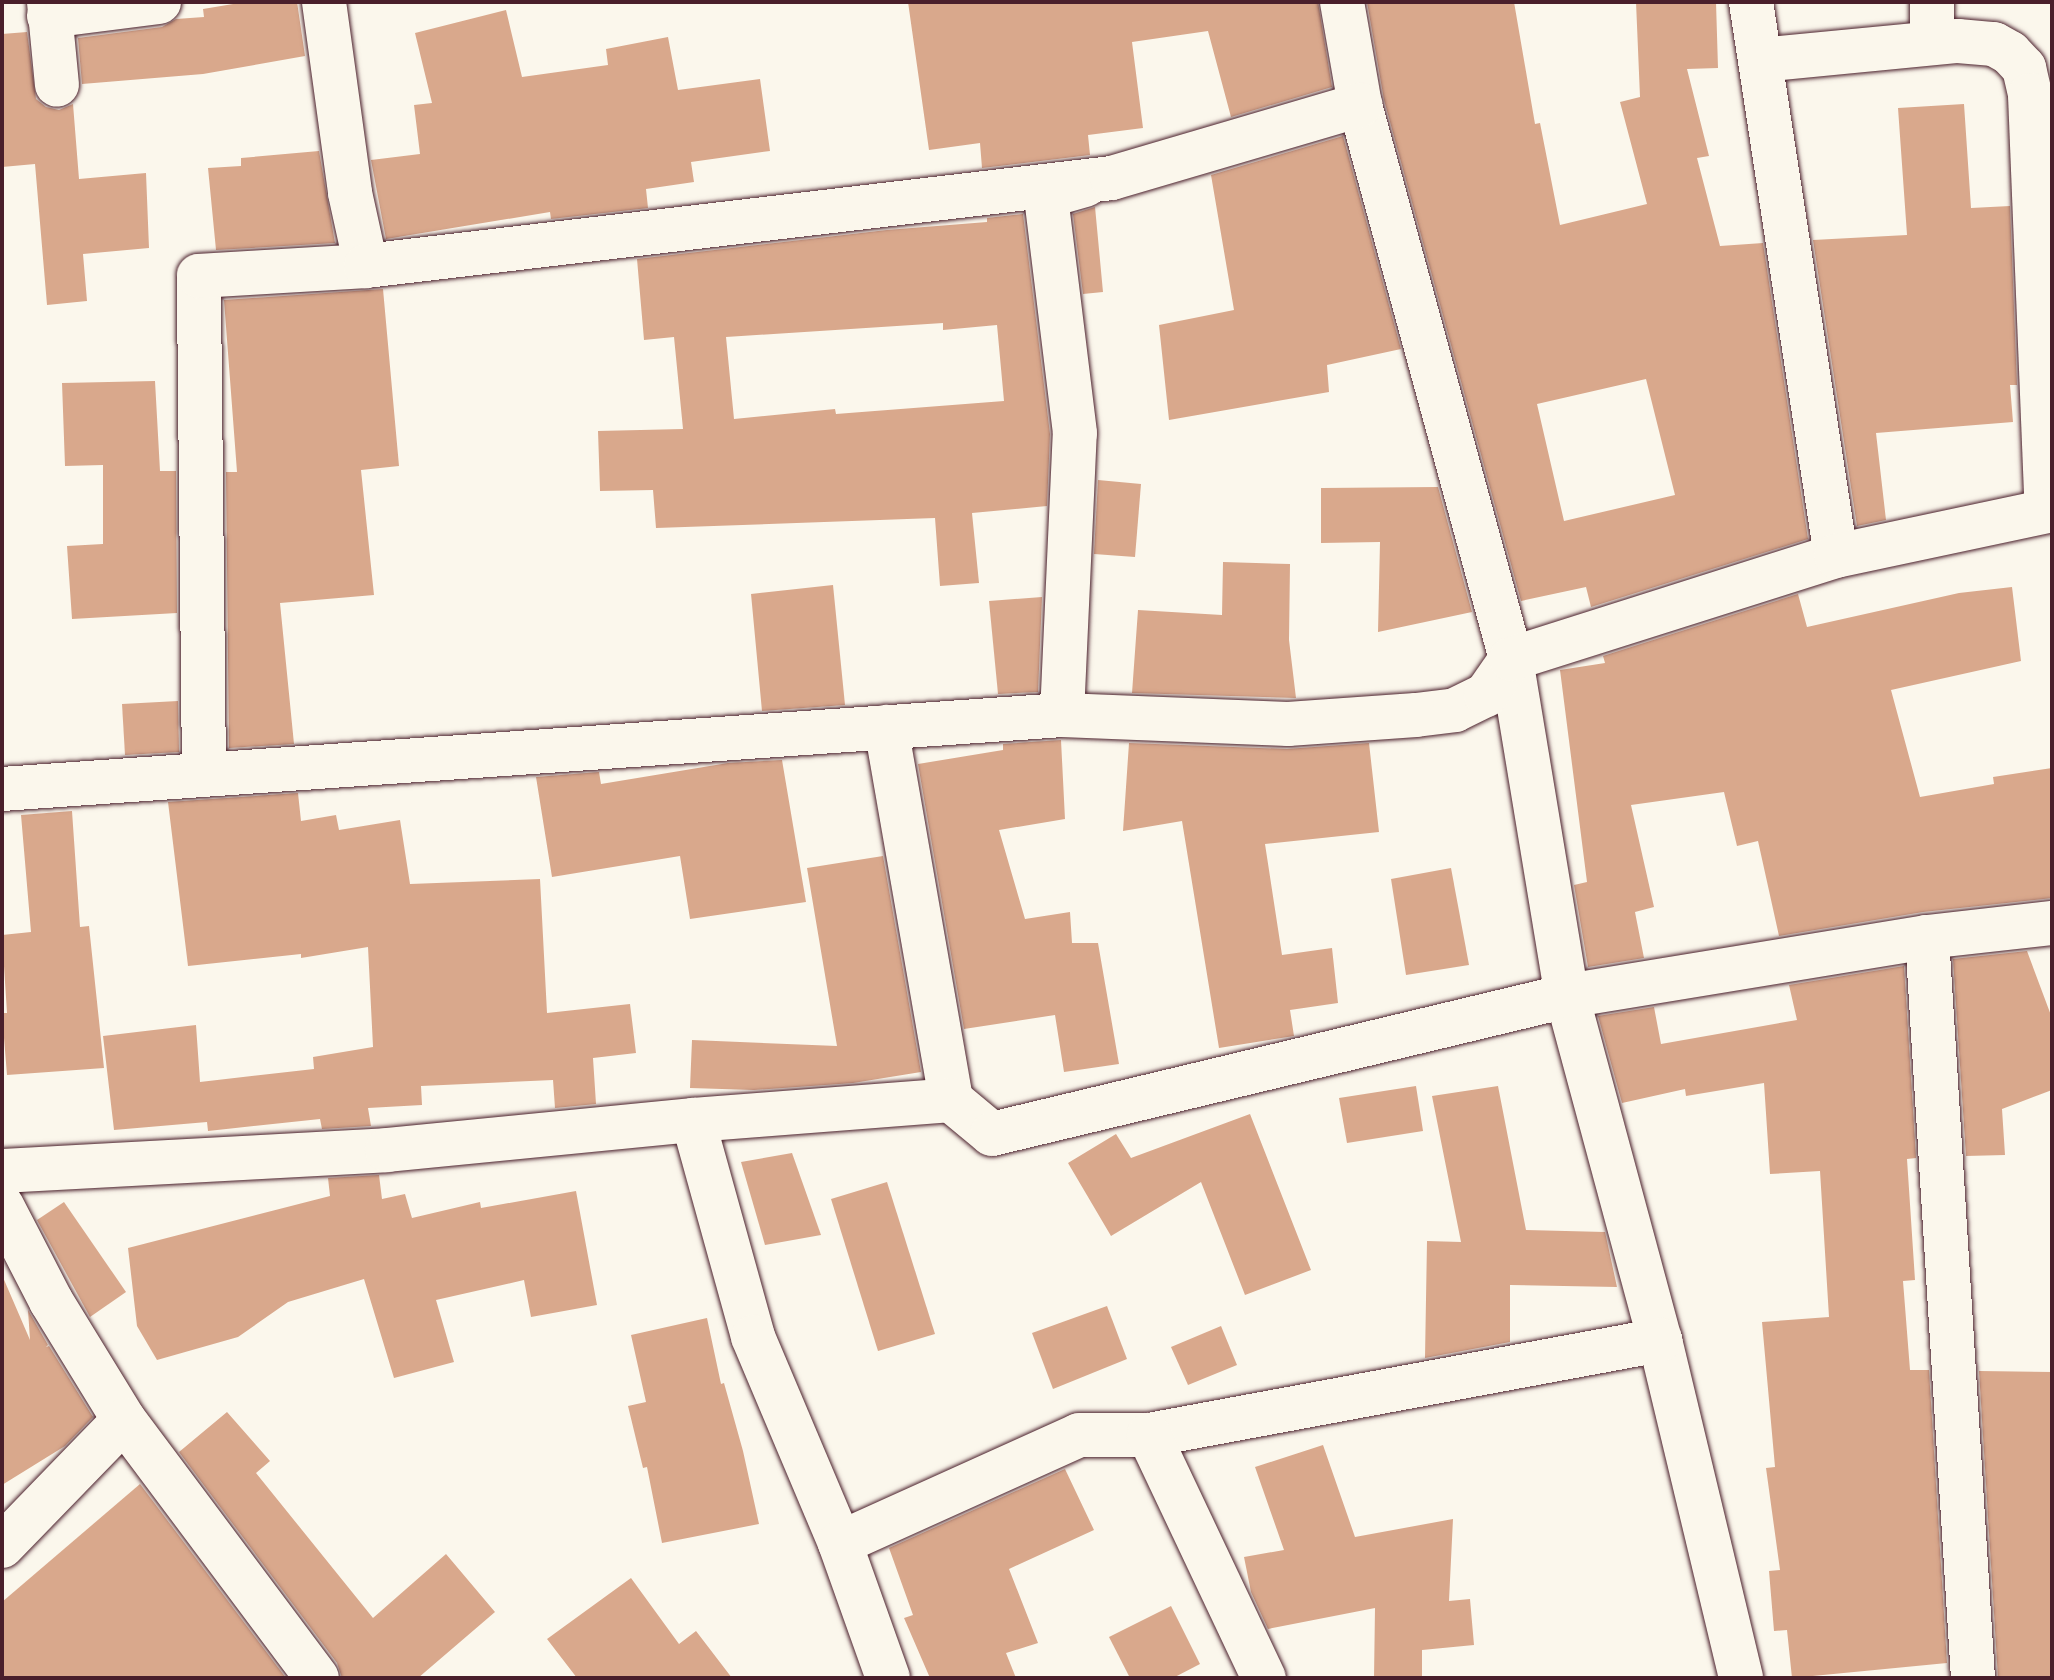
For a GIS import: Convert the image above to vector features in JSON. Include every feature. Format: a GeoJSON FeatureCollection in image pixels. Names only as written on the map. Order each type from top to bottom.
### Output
{"type":"FeatureCollection","features":[{"type":"Feature","properties":{"kind":"street"},"geometry":{"type":"LineString","coordinates":[[57,85],[49,9],[159,2]]}},
{"type":"Feature","properties":{"kind":"street"},"geometry":{"type":"LineString","coordinates":[[324,2],[350,193],[366,266]]}},
{"type":"Feature","properties":{"kind":"street"},"geometry":{"type":"LineString","coordinates":[[1342,2],[1360,105],[1511,659],[1567,996],[1660,1340],[1741,1678]]}},
{"type":"Feature","properties":{"kind":"street"},"geometry":{"type":"LineString","coordinates":[[1751,2],[1836,556]]}},
{"type":"Feature","properties":{"kind":"street"},"geometry":{"type":"LineString","coordinates":[[2,789],[1062,715],[1288,724],[1455,710],[1486,695],[1511,659],[1836,556],[2049,510],[2030,95],[2024,68],[2010,53],[1994,44],[1932,22],[1760,60]]}},
{"type":"Feature","properties":{"kind":"street"},"geometry":{"type":"LineString","coordinates":[[1062,715],[1075,433],[1046,196],[1360,105]]}},
{"type":"Feature","properties":{"kind":"street"},"geometry":{"type":"LineString","coordinates":[[204,773],[199,276],[366,266],[1112,178]]}},
{"type":"Feature","properties":{"kind":"street"},"geometry":{"type":"LineString","coordinates":[[886,727],[951,1100],[992,1134],[1567,996],[1927,937],[2052,923]]}},
{"type":"Feature","properties":{"kind":"street"},"geometry":{"type":"LineString","coordinates":[[1927,937],[1973,1678]]}},
{"type":"Feature","properties":{"kind":"street"},"geometry":{"type":"LineString","coordinates":[[2,1171],[387,1150],[693,1120],[951,1100]]}},
{"type":"Feature","properties":{"kind":"street"},"geometry":{"type":"LineString","coordinates":[[693,1120],[753,1337],[840,1543],[888,1678]]}},
{"type":"Feature","properties":{"kind":"street"},"geometry":{"type":"LineString","coordinates":[[2,1206],[51,1301],[124,1420],[317,1678]]}},
{"type":"Feature","properties":{"kind":"street"},"geometry":{"type":"LineString","coordinates":[[840,1543],[1079,1435],[1149,1435],[1660,1340]]}},
{"type":"Feature","properties":{"kind":"street"},"geometry":{"type":"LineString","coordinates":[[2,1546],[124,1420]]}},
{"type":"Feature","properties":{"kind":"street"},"geometry":{"type":"LineString","coordinates":[[1149,1435],[1264,1678]]}},
{"type":"Feature","properties":{"kind":"building"},"geometry":{"type":"Polygon","coordinates":[[[245,2],[297,2],[305,56],[203,74],[82,84],[78,38],[162,27],[176,19],[204,17],[203,9],[245,2]]]}},
{"type":"Feature","properties":{"kind":"building"},"geometry":{"type":"Polygon","coordinates":[[[908,2],[1318,2],[1332,87],[1231,117],[1208,31],[1132,42],[1143,128],[1088,135],[1090,155],[982,168],[980,143],[929,150],[908,2]]]}},
{"type":"Feature","properties":{"kind":"building"},"geometry":{"type":"Polygon","coordinates":[[[1367,2],[1514,2],[1535,124],[1540,123],[1560,225],[1647,204],[1620,102],[1640,97],[1636,2],[1716,2],[1718,68],[1687,69],[1709,156],[1697,158],[1720,246],[1763,243],[1808,539],[1591,607],[1586,587],[1521,601],[1384,100],[1367,2]],[[1646,379],[1537,404],[1564,521],[1675,495],[1646,379]]]}},
{"type":"Feature","properties":{"kind":"building"},"geometry":{"type":"Polygon","coordinates":[[[506,10],[522,77],[608,65],[606,49],[668,37],[678,90],[760,79],[770,151],[691,162],[694,182],[646,189],[648,208],[551,219],[550,212],[386,239],[371,160],[420,154],[414,105],[432,103],[415,33],[506,10]]]}},
{"type":"Feature","properties":{"kind":"building"},"geometry":{"type":"Polygon","coordinates":[[[27,32],[36,99],[46,107],[59,110],[73,104],[79,179],[146,173],[149,248],[83,254],[87,301],[47,305],[35,164],[2,167],[2,34],[27,32]]]}},
{"type":"Feature","properties":{"kind":"building"},"geometry":{"type":"Polygon","coordinates":[[[1964,104],[1971,208],[2010,206],[2017,385],[2010,385],[2013,422],[1876,433],[1886,520],[1857,526],[1813,240],[1907,235],[1898,108],[1964,104]]]}},
{"type":"Feature","properties":{"kind":"building"},"geometry":{"type":"Polygon","coordinates":[[[1343,136],[1401,349],[1327,365],[1329,392],[1169,420],[1159,325],[1234,310],[1211,175],[1343,136]]]}},
{"type":"Feature","properties":{"kind":"building"},"geometry":{"type":"Polygon","coordinates":[[[319,151],[335,243],[216,250],[208,168],[241,166],[241,158],[319,151]]]}},
{"type":"Feature","properties":{"kind":"building"},"geometry":{"type":"Polygon","coordinates":[[[1095,207],[1103,292],[1083,294],[1073,214],[1095,207]]]}},
{"type":"Feature","properties":{"kind":"building"},"geometry":{"type":"Polygon","coordinates":[[[1023,214],[1050,434],[1047,506],[972,513],[979,583],[940,586],[935,518],[656,528],[653,490],[600,491],[598,431],[683,429],[674,337],[644,340],[637,259],[887,230],[987,222],[987,218],[1023,214]],[[943,323],[726,337],[734,419],[835,409],[836,414],[1004,401],[997,325],[943,330],[943,323]]]}},
{"type":"Feature","properties":{"kind":"building"},"geometry":{"type":"Polygon","coordinates":[[[383,289],[399,466],[361,470],[374,595],[280,603],[294,744],[229,748],[226,472],[237,472],[224,300],[383,289]]]}},
{"type":"Feature","properties":{"kind":"building"},"geometry":{"type":"Polygon","coordinates":[[[155,381],[160,471],[176,471],[177,613],[72,619],[67,546],[103,544],[103,465],[65,466],[62,383],[155,381]]]}},
{"type":"Feature","properties":{"kind":"building"},"geometry":{"type":"Polygon","coordinates":[[[1098,480],[1141,484],[1135,557],[1094,554],[1098,480]]]}},
{"type":"Feature","properties":{"kind":"building"},"geometry":{"type":"Polygon","coordinates":[[[1438,487],[1472,612],[1378,632],[1380,542],[1321,543],[1321,488],[1438,487]]]}},
{"type":"Feature","properties":{"kind":"building"},"geometry":{"type":"Polygon","coordinates":[[[1223,562],[1290,564],[1289,640],[1296,698],[1132,693],[1138,610],[1222,615],[1223,562]]]}},
{"type":"Feature","properties":{"kind":"building"},"geometry":{"type":"Polygon","coordinates":[[[833,585],[845,705],[762,711],[751,594],[833,585]]]}},
{"type":"Feature","properties":{"kind":"building"},"geometry":{"type":"Polygon","coordinates":[[[2012,587],[2021,661],[1891,690],[1920,797],[1994,784],[1993,777],[2052,768],[2052,898],[1923,912],[1779,936],[1758,841],[1737,846],[1724,792],[1631,805],[1654,907],[1635,912],[1644,958],[1588,967],[1574,885],[1587,882],[1560,670],[1605,663],[1603,656],[1798,594],[1807,627],[1959,593],[2012,587]]]}},
{"type":"Feature","properties":{"kind":"building"},"geometry":{"type":"Polygon","coordinates":[[[1042,597],[1038,692],[998,694],[989,601],[1042,597]]]}},
{"type":"Feature","properties":{"kind":"building"},"geometry":{"type":"Polygon","coordinates":[[[178,701],[179,752],[125,755],[122,704],[178,701]]]}},
{"type":"Feature","properties":{"kind":"building"},"geometry":{"type":"Polygon","coordinates":[[[1061,740],[1065,819],[999,830],[1025,919],[1070,912],[1072,943],[1098,943],[1119,1064],[1064,1072],[1055,1015],[964,1029],[918,764],[1003,750],[1003,744],[1061,740]]]}},
{"type":"Feature","properties":{"kind":"building"},"geometry":{"type":"Polygon","coordinates":[[[1129,743],[1287,749],[1369,743],[1379,832],[1265,844],[1282,955],[1332,948],[1338,1003],[1290,1010],[1294,1036],[1219,1048],[1182,821],[1123,831],[1129,743]]]}},
{"type":"Feature","properties":{"kind":"building"},"geometry":{"type":"Polygon","coordinates":[[[782,760],[806,902],[690,919],[680,856],[552,877],[536,777],[599,772],[601,784],[728,763],[782,760]]]}},
{"type":"Feature","properties":{"kind":"building"},"geometry":{"type":"Polygon","coordinates":[[[298,793],[301,821],[336,815],[339,830],[400,820],[410,884],[540,879],[547,1013],[630,1004],[636,1053],[593,1058],[596,1104],[555,1108],[553,1080],[421,1086],[422,1105],[368,1108],[371,1126],[322,1129],[320,1119],[208,1131],[207,1122],[114,1130],[103,1036],[196,1025],[200,1082],[314,1069],[313,1057],[373,1047],[368,947],[301,958],[301,954],[188,966],[168,802],[298,793]]]}},
{"type":"Feature","properties":{"kind":"building"},"geometry":{"type":"Polygon","coordinates":[[[72,811],[80,927],[89,926],[104,1068],[7,1075],[2,1013],[7,1013],[2,935],[31,932],[21,815],[72,811]]]}},
{"type":"Feature","properties":{"kind":"building"},"geometry":{"type":"Polygon","coordinates":[[[883,856],[921,1072],[853,1083],[754,1090],[690,1088],[692,1040],[837,1046],[807,868],[883,856]]]}},
{"type":"Feature","properties":{"kind":"building"},"geometry":{"type":"Polygon","coordinates":[[[1451,868],[1469,965],[1406,975],[1391,879],[1451,868]]]}},
{"type":"Feature","properties":{"kind":"building"},"geometry":{"type":"Polygon","coordinates":[[[2027,951],[2052,1018],[2052,1090],[2002,1109],[2005,1155],[1966,1156],[1953,959],[2027,951]]]}},
{"type":"Feature","properties":{"kind":"building"},"geometry":{"type":"Polygon","coordinates":[[[1904,966],[1916,1158],[1907,1159],[1915,1280],[1903,1281],[1910,1370],[1929,1370],[1947,1663],[1792,1678],[1787,1630],[1774,1631],[1769,1571],[1780,1570],[1766,1468],[1775,1467],[1762,1322],[1829,1317],[1820,1171],[1770,1174],[1764,1083],[1686,1096],[1685,1089],[1622,1103],[1598,1016],[1654,1007],[1661,1044],[1797,1020],[1789,985],[1904,966]]]}},
{"type":"Feature","properties":{"kind":"building"},"geometry":{"type":"Polygon","coordinates":[[[1416,1086],[1423,1131],[1347,1143],[1339,1098],[1416,1086]]]}},
{"type":"Feature","properties":{"kind":"building"},"geometry":{"type":"Polygon","coordinates":[[[1498,1086],[1526,1230],[1605,1232],[1617,1287],[1510,1285],[1510,1342],[1425,1358],[1427,1241],[1461,1242],[1432,1096],[1498,1086]]]}},
{"type":"Feature","properties":{"kind":"building"},"geometry":{"type":"Polygon","coordinates":[[[1250,1114],[1311,1270],[1245,1295],[1201,1182],[1111,1236],[1068,1163],[1116,1134],[1131,1158],[1250,1114]]]}},
{"type":"Feature","properties":{"kind":"building"},"geometry":{"type":"Polygon","coordinates":[[[792,1153],[821,1235],[765,1245],[741,1162],[792,1153]]]}},
{"type":"Feature","properties":{"kind":"building"},"geometry":{"type":"Polygon","coordinates":[[[379,1175],[382,1199],[405,1194],[412,1218],[480,1202],[481,1208],[576,1191],[597,1305],[531,1317],[524,1280],[436,1300],[454,1362],[394,1378],[364,1279],[288,1302],[238,1337],[157,1360],[137,1326],[128,1248],[330,1196],[328,1178],[379,1175]]]}},
{"type":"Feature","properties":{"kind":"building"},"geometry":{"type":"Polygon","coordinates":[[[887,1182],[935,1334],[878,1351],[831,1199],[887,1182]]]}},
{"type":"Feature","properties":{"kind":"building"},"geometry":{"type":"Polygon","coordinates":[[[64,1202],[126,1292],[90,1317],[37,1220],[64,1202]]]}},
{"type":"Feature","properties":{"kind":"building"},"geometry":{"type":"Polygon","coordinates":[[[2,1275],[30,1340],[28,1310],[48,1345],[46,1347],[49,1346],[93,1417],[65,1446],[2,1485],[2,1275]]]}},
{"type":"Feature","properties":{"kind":"building"},"geometry":{"type":"Polygon","coordinates":[[[1107,1306],[1127,1359],[1053,1389],[1032,1333],[1107,1306]]]}},
{"type":"Feature","properties":{"kind":"building"},"geometry":{"type":"Polygon","coordinates":[[[707,1318],[721,1384],[724,1383],[743,1451],[759,1524],[662,1543],[647,1467],[643,1468],[628,1406],[646,1402],[631,1335],[707,1318]]]}},
{"type":"Feature","properties":{"kind":"building"},"geometry":{"type":"Polygon","coordinates":[[[1221,1326],[1237,1365],[1188,1385],[1171,1347],[1221,1326]]]}},
{"type":"Feature","properties":{"kind":"building"},"geometry":{"type":"Polygon","coordinates":[[[1979,1371],[2052,1372],[2052,1678],[1998,1678],[1979,1371]]]}},
{"type":"Feature","properties":{"kind":"building"},"geometry":{"type":"Polygon","coordinates":[[[227,1412],[270,1461],[256,1473],[373,1618],[446,1554],[495,1612],[418,1678],[342,1678],[337,1663],[179,1452],[227,1412]]]}},
{"type":"Feature","properties":{"kind":"building"},"geometry":{"type":"Polygon","coordinates":[[[1323,1445],[1355,1537],[1453,1519],[1449,1601],[1470,1599],[1474,1645],[1422,1650],[1422,1678],[1374,1678],[1375,1608],[1268,1629],[1251,1592],[1244,1557],[1284,1550],[1255,1467],[1323,1445]]]}},
{"type":"Feature","properties":{"kind":"building"},"geometry":{"type":"Polygon","coordinates":[[[1065,1469],[1094,1530],[1009,1569],[1038,1643],[1006,1653],[1016,1678],[930,1678],[904,1618],[913,1615],[889,1548],[1065,1469]]]}},
{"type":"Feature","properties":{"kind":"building"},"geometry":{"type":"Polygon","coordinates":[[[140,1484],[286,1678],[2,1678],[2,1602],[140,1484]]]}},
{"type":"Feature","properties":{"kind":"building"},"geometry":{"type":"Polygon","coordinates":[[[631,1578],[679,1644],[696,1631],[732,1678],[577,1678],[547,1639],[631,1578]]]}},
{"type":"Feature","properties":{"kind":"building"},"geometry":{"type":"Polygon","coordinates":[[[1171,1606],[1200,1664],[1173,1678],[1130,1678],[1109,1637],[1171,1606]]]}}]}
